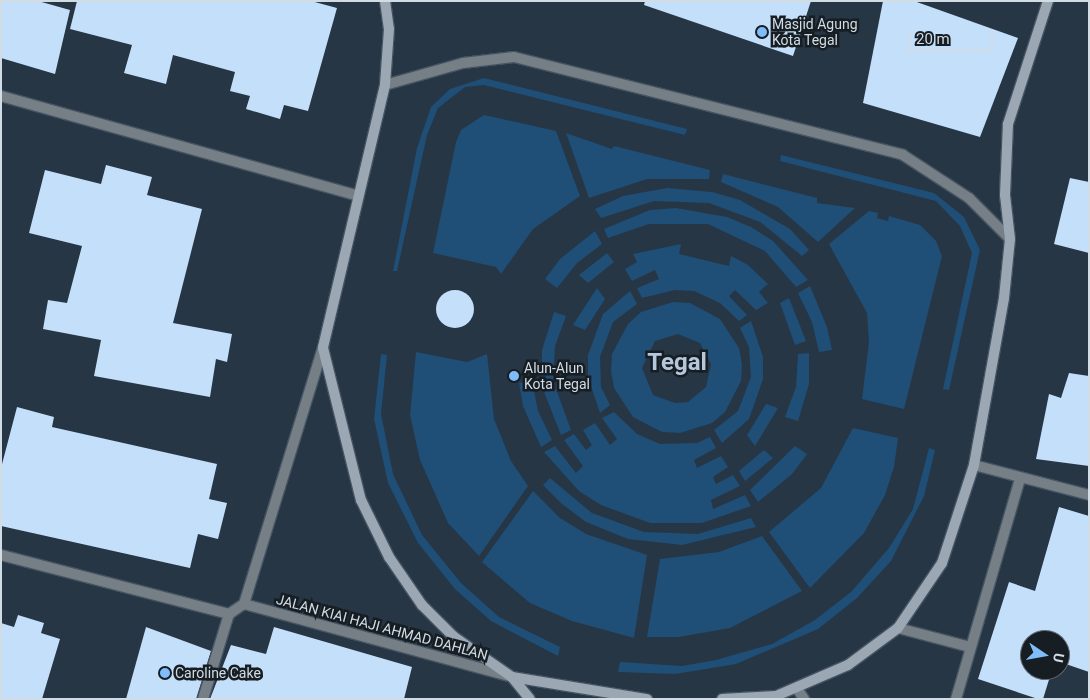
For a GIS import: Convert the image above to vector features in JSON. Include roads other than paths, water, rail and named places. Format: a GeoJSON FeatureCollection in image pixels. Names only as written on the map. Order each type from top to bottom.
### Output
{"type":"FeatureCollection","features":[{"type":"Feature","properties":{"kind":"street"},"geometry":{"type":"LineString","coordinates":[[203,699],[229,614],[244,604],[323,348],[385,85],[389,28],[385,1]]}},
{"type":"Feature","properties":{"kind":"street"},"geometry":{"type":"LineString","coordinates":[[722,699],[801,694],[848,665],[898,628],[942,563],[974,466],[1004,298],[1010,239],[1005,195],[1008,124],[1048,1]]}},
{"type":"Feature","properties":{"kind":"street"},"geometry":{"type":"LineString","coordinates":[[385,85],[463,62],[514,57],[903,155],[969,198],[1010,239]]}},
{"type":"Feature","properties":{"kind":"street"},"geometry":{"type":"LineString","coordinates":[[1,96],[358,196]]}},
{"type":"Feature","properties":{"kind":"street"},"geometry":{"type":"LineString","coordinates":[[323,348],[361,500],[389,557],[422,605],[452,636],[512,677],[530,699]]}},
{"type":"Feature","properties":{"kind":"street"},"geometry":{"type":"LineString","coordinates":[[974,466],[1089,495]]}},
{"type":"Feature","properties":{"kind":"street"},"geometry":{"type":"LineString","coordinates":[[956,699],[1020,478]]}},
{"type":"Feature","properties":{"kind":"street"},"geometry":{"type":"LineString","coordinates":[[1,555],[229,614]]}},
{"type":"Feature","properties":{"kind":"street","name":"JALAN KIAI HAJI AHMAD DAHLAN"},"geometry":{"type":"LineString","coordinates":[[244,604],[512,677]]}},
{"type":"Feature","properties":{"kind":"street"},"geometry":{"type":"LineString","coordinates":[[898,628],[970,647]]}},
{"type":"Feature","properties":{"kind":"street"},"geometry":{"type":"LineString","coordinates":[[512,677],[647,699]]}},
{"type":"Feature","properties":{"kind":"place","name":"Masjid Agung Kota Tegal"},"geometry":{"type":"Point","coordinates":[762,32]}},
{"type":"Feature","properties":{"kind":"place","name":"Alun-Alun Kota Tegal"},"geometry":{"type":"Point","coordinates":[514,376]}},
{"type":"Feature","properties":{"kind":"place","name":"Caroline Cake"},"geometry":{"type":"Point","coordinates":[165,673]}},
{"type":"Feature","properties":{"kind":"district","name":"Tegal"},"geometry":{"type":"Point","coordinates":[677,363]}}]}
